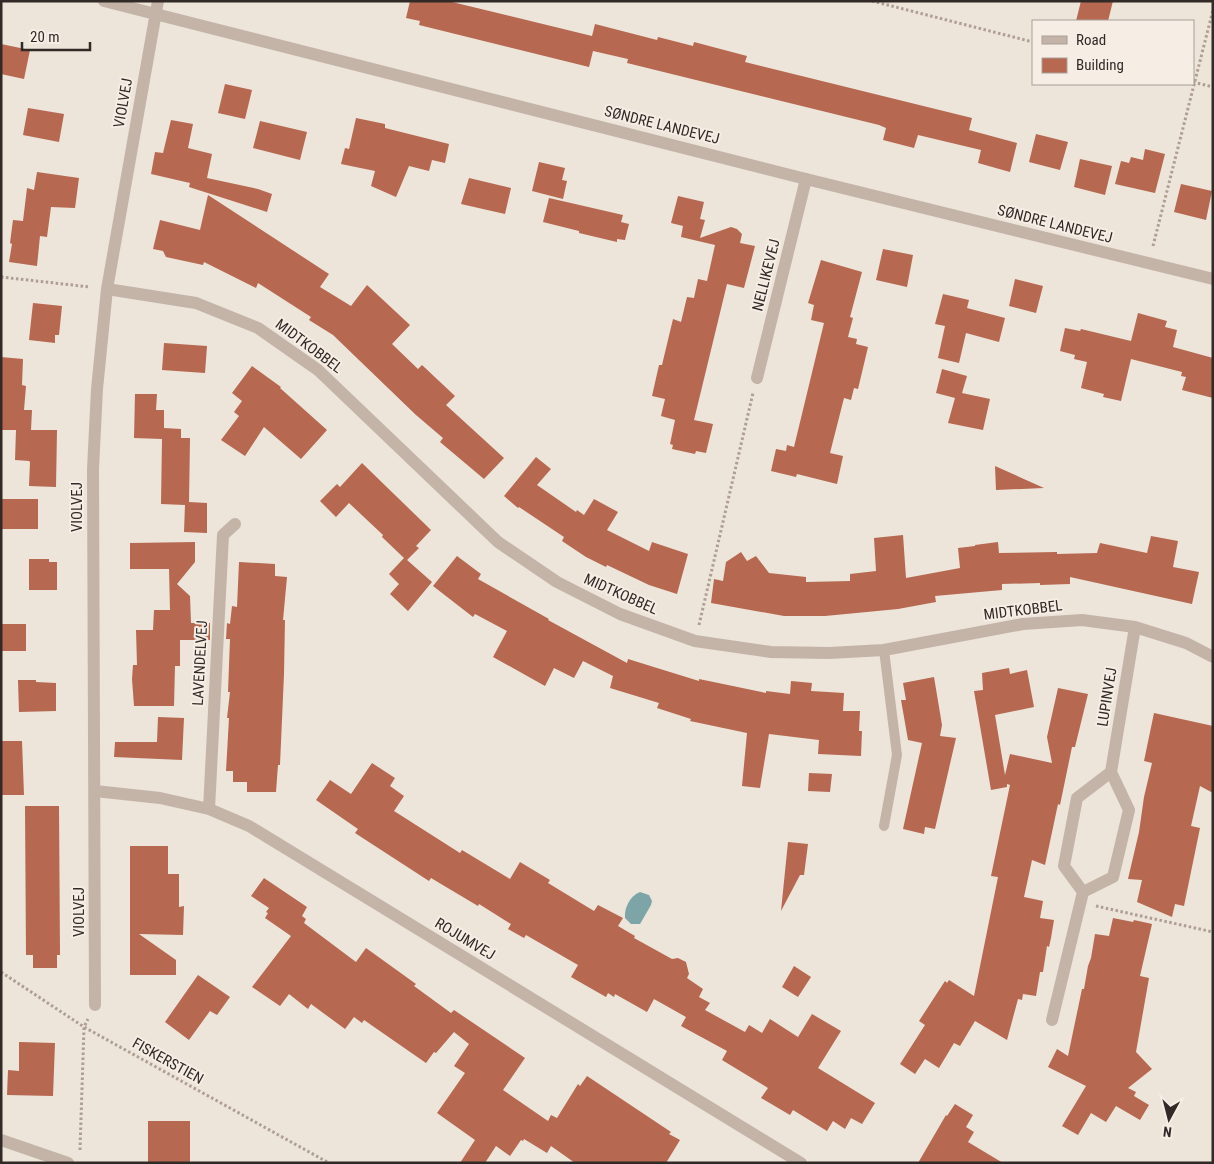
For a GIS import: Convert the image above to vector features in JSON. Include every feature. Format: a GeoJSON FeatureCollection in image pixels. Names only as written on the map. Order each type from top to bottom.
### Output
{"type":"FeatureCollection","features":[{"type":"Feature","properties":{"kind":"street","name":"SØNDRE LANDEVEJ"},"geometry":{"type":"LineString","coordinates":[[104,1],[157,7],[806,179],[1213,279]]}},
{"type":"Feature","properties":{"kind":"street","name":"VIOLVEJ"},"geometry":{"type":"LineString","coordinates":[[95,1005],[93,469],[97,388],[107,289],[157,7]]}},
{"type":"Feature","properties":{"kind":"street","name":"NELLIKEVEJ"},"geometry":{"type":"LineString","coordinates":[[757,378],[806,179]]}},
{"type":"Feature","properties":{"kind":"street","name":"MIDTKOBBEL"},"geometry":{"type":"LineString","coordinates":[[107,289],[196,304],[258,328],[318,370],[498,542],[572,590],[620,614],[695,641],[771,652],[828,653],[884,650],[1023,624],[1082,620],[1135,627],[1186,644],[1213,657]]}},
{"type":"Feature","properties":{"kind":"street","name":"LAVENDELVEJ"},"geometry":{"type":"LineString","coordinates":[[209,809],[223,536],[235,524]]}},
{"type":"Feature","properties":{"kind":"street","name":"LUPINVEJ"},"geometry":{"type":"LineString","coordinates":[[1111,772],[1135,627]]}},
{"type":"Feature","properties":{"kind":"street"},"geometry":{"type":"LineString","coordinates":[[1052,1020],[1082,898],[1113,877],[1129,810],[1111,772],[1077,798],[1064,866],[1082,898]]}},
{"type":"Feature","properties":{"kind":"street","name":"ROJUMVEJ"},"geometry":{"type":"LineString","coordinates":[[95,791],[160,798],[209,809],[248,826],[800,1163]]}},
{"type":"Feature","properties":{"kind":"street"},"geometry":{"type":"LineString","coordinates":[[1,1140],[68,1163]]}},
{"type":"Feature","properties":{"kind":"lane"},"geometry":{"type":"LineString","coordinates":[[884,650],[897,755],[884,826]]}},
{"type":"Feature","properties":{"kind":"path"},"geometry":{"type":"LineString","coordinates":[[872,1],[1032,42]]}},
{"type":"Feature","properties":{"kind":"path"},"geometry":{"type":"LineString","coordinates":[[1213,10],[1194,82],[1213,87]]}},
{"type":"Feature","properties":{"kind":"path"},"geometry":{"type":"LineString","coordinates":[[1148,264],[1193,85]]}},
{"type":"Feature","properties":{"kind":"path"},"geometry":{"type":"LineString","coordinates":[[1,277],[107,289]]}},
{"type":"Feature","properties":{"kind":"path"},"geometry":{"type":"LineString","coordinates":[[695,641],[757,378]]}},
{"type":"Feature","properties":{"kind":"path"},"geometry":{"type":"LineString","coordinates":[[1082,898],[1213,932]]}},
{"type":"Feature","properties":{"kind":"path","name":"FISKERSTIEN"},"geometry":{"type":"LineString","coordinates":[[1,972],[84,1027],[329,1163]]}},
{"type":"Feature","properties":{"kind":"path"},"geometry":{"type":"LineString","coordinates":[[80,1153],[84,1027],[95,1005]]}},
{"type":"Feature","properties":{"kind":"water"},"geometry":{"type":"Polygon","coordinates":[[[640,892],[649,895],[652,901],[651,905],[640,924],[631,924],[625,918],[626,910],[631,899],[640,892]]]}},
{"type":"Feature","properties":{"kind":"building"},"geometry":{"type":"Polygon","coordinates":[[[410,1],[448,1],[592,36],[595,24],[657,40],[658,37],[693,46],[694,42],[747,56],[745,62],[972,118],[969,130],[1017,143],[1010,172],[978,163],[981,150],[918,135],[914,148],[883,140],[886,128],[879,125],[627,63],[628,59],[593,51],[589,67],[419,25],[420,21],[406,18],[410,1]]]}},
{"type":"Feature","properties":{"kind":"building"},"geometry":{"type":"Polygon","coordinates":[[[1081,1],[1113,1],[1108,20],[1076,20],[1081,1]]]}},
{"type":"Feature","properties":{"kind":"building"},"geometry":{"type":"Polygon","coordinates":[[[1,44],[30,50],[24,79],[1,74],[1,44]]]}},
{"type":"Feature","properties":{"kind":"building"},"geometry":{"type":"Polygon","coordinates":[[[225,84],[252,90],[245,119],[218,113],[225,84]]]}},
{"type":"Feature","properties":{"kind":"building"},"geometry":{"type":"Polygon","coordinates":[[[28,108],[64,114],[59,142],[23,135],[28,108]]]}},
{"type":"Feature","properties":{"kind":"building"},"geometry":{"type":"Polygon","coordinates":[[[356,118],[385,124],[385,128],[449,144],[445,163],[432,160],[429,171],[409,166],[396,197],[371,186],[375,171],[341,164],[345,148],[349,149],[356,118]]]}},
{"type":"Feature","properties":{"kind":"building"},"geometry":{"type":"Polygon","coordinates":[[[171,120],[193,124],[188,148],[212,154],[207,178],[258,189],[272,194],[267,212],[189,187],[190,183],[151,174],[155,152],[163,153],[171,120]]]}},
{"type":"Feature","properties":{"kind":"building"},"geometry":{"type":"Polygon","coordinates":[[[260,121],[307,132],[300,160],[253,148],[260,121]]]}},
{"type":"Feature","properties":{"kind":"building"},"geometry":{"type":"Polygon","coordinates":[[[1036,134],[1068,142],[1060,170],[1029,162],[1036,134]]]}},
{"type":"Feature","properties":{"kind":"building"},"geometry":{"type":"Polygon","coordinates":[[[1145,149],[1165,154],[1155,193],[1115,184],[1121,161],[1129,163],[1131,157],[1143,160],[1145,149]]]}},
{"type":"Feature","properties":{"kind":"building"},"geometry":{"type":"Polygon","coordinates":[[[1080,159],[1112,166],[1105,195],[1074,187],[1080,159]]]}},
{"type":"Feature","properties":{"kind":"building"},"geometry":{"type":"Polygon","coordinates":[[[539,162],[565,168],[562,180],[567,181],[563,199],[532,191],[539,162]]]}},
{"type":"Feature","properties":{"kind":"building"},"geometry":{"type":"Polygon","coordinates":[[[37,172],[79,178],[75,208],[51,207],[47,237],[40,236],[37,266],[9,262],[13,220],[23,221],[27,188],[34,190],[37,172]]]}},
{"type":"Feature","properties":{"kind":"building"},"geometry":{"type":"Polygon","coordinates":[[[469,178],[511,188],[505,214],[461,204],[469,178]]]}},
{"type":"Feature","properties":{"kind":"building"},"geometry":{"type":"Polygon","coordinates":[[[1181,184],[1212,191],[1206,220],[1174,212],[1181,184]]]}},
{"type":"Feature","properties":{"kind":"building"},"geometry":{"type":"Polygon","coordinates":[[[208,195],[329,274],[320,287],[351,306],[367,285],[410,325],[392,344],[418,369],[422,365],[455,396],[446,405],[504,458],[484,479],[440,442],[443,438],[416,415],[333,335],[309,320],[311,317],[258,283],[256,288],[204,262],[203,265],[166,257],[163,251],[153,249],[160,220],[200,230],[208,195]]]}},
{"type":"Feature","properties":{"kind":"building"},"geometry":{"type":"Polygon","coordinates":[[[678,196],[704,202],[700,219],[705,220],[700,238],[731,227],[737,229],[742,234],[740,243],[755,246],[744,288],[727,284],[694,420],[713,424],[706,453],[696,451],[695,454],[672,449],[673,445],[670,444],[675,420],[661,416],[665,399],[652,396],[673,319],[681,322],[687,297],[694,298],[698,279],[707,281],[715,245],[681,237],[683,226],[671,223],[678,196]]]}},
{"type":"Feature","properties":{"kind":"building"},"geometry":{"type":"Polygon","coordinates":[[[549,198],[623,215],[621,222],[629,224],[625,240],[617,239],[617,242],[543,222],[549,198]]]}},
{"type":"Feature","properties":{"kind":"building"},"geometry":{"type":"Polygon","coordinates":[[[883,249],[913,255],[907,287],[876,280],[883,249]]]}},
{"type":"Feature","properties":{"kind":"building"},"geometry":{"type":"Polygon","coordinates":[[[821,260],[862,272],[850,317],[853,318],[848,337],[857,339],[856,344],[868,347],[858,389],[854,388],[851,400],[844,398],[830,453],[843,456],[837,484],[797,474],[796,477],[771,471],[776,449],[786,451],[787,445],[794,447],[824,323],[811,320],[814,305],[808,303],[821,260]]]}},
{"type":"Feature","properties":{"kind":"building"},"geometry":{"type":"Polygon","coordinates":[[[1015,279],[1043,286],[1036,313],[1009,306],[1015,279]]]}},
{"type":"Feature","properties":{"kind":"building"},"geometry":{"type":"Polygon","coordinates":[[[943,294],[969,300],[967,308],[1005,318],[999,342],[966,333],[959,363],[938,358],[945,326],[935,324],[943,294]]]}},
{"type":"Feature","properties":{"kind":"building"},"geometry":{"type":"Polygon","coordinates":[[[33,303],[62,306],[59,335],[55,335],[55,343],[29,340],[33,303]]]}},
{"type":"Feature","properties":{"kind":"building"},"geometry":{"type":"Polygon","coordinates":[[[1138,313],[1167,321],[1165,327],[1177,330],[1173,347],[1213,358],[1213,398],[1182,390],[1186,377],[1181,376],[1182,372],[1131,359],[1121,401],[1103,397],[1104,394],[1081,388],[1087,362],[1074,359],[1075,355],[1060,351],[1065,328],[1080,331],[1081,329],[1131,341],[1138,313]]]}},
{"type":"Feature","properties":{"kind":"building"},"geometry":{"type":"Polygon","coordinates":[[[164,343],[207,346],[205,373],[162,370],[164,343]]]}},
{"type":"Feature","properties":{"kind":"building"},"geometry":{"type":"Polygon","coordinates":[[[1,357],[23,359],[22,385],[26,386],[24,410],[32,410],[31,430],[57,430],[56,487],[29,486],[30,462],[15,460],[16,430],[1,430],[1,357]]]}},
{"type":"Feature","properties":{"kind":"building"},"geometry":{"type":"Polygon","coordinates":[[[252,366],[281,387],[327,430],[301,459],[264,427],[245,456],[221,440],[239,416],[234,412],[242,401],[232,393],[252,366]]]}},
{"type":"Feature","properties":{"kind":"building"},"geometry":{"type":"Polygon","coordinates":[[[942,369],[967,376],[962,393],[990,399],[983,430],[948,423],[955,398],[936,393],[942,369]]]}},
{"type":"Feature","properties":{"kind":"building"},"geometry":{"type":"Polygon","coordinates":[[[135,394],[157,394],[156,410],[164,410],[164,428],[181,429],[181,438],[190,438],[189,502],[207,503],[207,533],[184,532],[185,505],[161,504],[162,439],[134,438],[135,394]]]}},
{"type":"Feature","properties":{"kind":"building"},"geometry":{"type":"Polygon","coordinates":[[[536,457],[551,469],[537,485],[576,512],[577,510],[584,515],[594,499],[618,512],[607,530],[649,551],[652,542],[688,554],[677,594],[649,585],[586,557],[562,541],[564,537],[518,508],[504,496],[536,457]]]}},
{"type":"Feature","properties":{"kind":"building"},"geometry":{"type":"Polygon","coordinates":[[[362,463],[431,530],[416,546],[419,548],[407,560],[432,582],[408,611],[390,594],[399,584],[389,574],[404,558],[349,503],[336,517],[320,501],[337,484],[340,487],[362,463]]]}},
{"type":"Feature","properties":{"kind":"building"},"geometry":{"type":"Polygon","coordinates":[[[995,466],[1044,488],[996,490],[995,466]]]}},
{"type":"Feature","properties":{"kind":"building"},"geometry":{"type":"Polygon","coordinates":[[[1,499],[38,499],[38,529],[1,529],[1,499]]]}},
{"type":"Feature","properties":{"kind":"building"},"geometry":{"type":"Polygon","coordinates":[[[903,535],[906,578],[960,568],[958,548],[975,545],[998,542],[999,553],[1057,552],[1057,554],[1097,553],[1100,543],[1147,553],[1151,536],[1178,541],[1173,567],[1199,572],[1192,604],[1070,577],[1070,584],[1002,584],[1002,590],[935,596],[936,602],[898,609],[825,616],[784,616],[711,603],[714,579],[723,581],[726,562],[741,552],[747,561],[756,556],[769,573],[806,577],[806,582],[850,581],[850,574],[876,571],[874,538],[903,535]]]}},
{"type":"Feature","properties":{"kind":"building"},"geometry":{"type":"Polygon","coordinates":[[[195,542],[195,562],[177,584],[190,596],[191,623],[210,623],[210,640],[180,640],[180,666],[175,666],[174,706],[134,706],[132,679],[133,665],[137,665],[136,630],[153,630],[154,610],[170,610],[169,569],[130,569],[130,543],[195,542]]]}},
{"type":"Feature","properties":{"kind":"building"},"geometry":{"type":"Polygon","coordinates":[[[457,556],[481,574],[478,579],[627,663],[628,659],[699,681],[699,679],[766,693],[766,691],[790,694],[791,681],[812,683],[811,691],[844,693],[843,711],[860,711],[859,731],[862,731],[861,756],[818,754],[819,740],[769,734],[760,788],[742,786],[747,733],[690,721],[691,719],[657,708],[659,703],[610,688],[613,676],[583,661],[574,678],[554,668],[545,686],[493,657],[507,631],[475,614],[473,617],[433,586],[457,556]]]}},
{"type":"Feature","properties":{"kind":"building"},"geometry":{"type":"Polygon","coordinates":[[[29,559],[49,559],[49,562],[57,562],[57,590],[29,590],[29,559]]]}},
{"type":"Feature","properties":{"kind":"building"},"geometry":{"type":"Polygon","coordinates":[[[239,562],[275,564],[275,576],[287,577],[283,620],[285,620],[284,674],[280,765],[278,765],[276,792],[247,792],[247,782],[233,782],[233,771],[226,771],[229,718],[227,718],[230,692],[228,692],[230,639],[226,639],[227,623],[230,624],[232,606],[237,607],[239,562]]]}},
{"type":"Feature","properties":{"kind":"building"},"geometry":{"type":"Polygon","coordinates":[[[1,624],[26,624],[26,651],[1,651],[1,624]]]}},
{"type":"Feature","properties":{"kind":"building"},"geometry":{"type":"Polygon","coordinates":[[[1009,668],[1010,674],[1027,670],[1034,707],[995,715],[1005,775],[1010,754],[1052,763],[1047,737],[1058,688],[1088,694],[1075,747],[1072,747],[1045,865],[1032,860],[1024,897],[1043,901],[1040,918],[1054,920],[1049,947],[1047,946],[1043,972],[1040,972],[1036,996],[1023,994],[1022,1000],[1018,999],[1007,1040],[975,1021],[960,1046],[954,1043],[939,1068],[925,1059],[915,1074],[900,1064],[925,1025],[919,1021],[945,981],[947,983],[949,980],[974,996],[998,877],[991,876],[1010,785],[1007,784],[1007,787],[991,790],[974,691],[983,690],[982,673],[1009,668]]]}},
{"type":"Feature","properties":{"kind":"building"},"geometry":{"type":"Polygon","coordinates":[[[934,677],[942,725],[940,736],[956,738],[935,829],[925,827],[924,834],[903,829],[922,743],[908,740],[901,700],[906,700],[903,683],[934,677]]]}},
{"type":"Feature","properties":{"kind":"building"},"geometry":{"type":"Polygon","coordinates":[[[18,680],[56,683],[56,711],[19,712],[18,680]]]}},
{"type":"Feature","properties":{"kind":"building"},"geometry":{"type":"Polygon","coordinates":[[[1154,713],[1213,726],[1213,793],[1200,786],[1191,826],[1200,828],[1184,906],[1175,904],[1172,917],[1137,902],[1142,880],[1128,879],[1152,763],[1144,761],[1154,713]]]}},
{"type":"Feature","properties":{"kind":"building"},"geometry":{"type":"Polygon","coordinates":[[[158,717],[184,718],[182,760],[114,757],[115,742],[157,742],[158,717]]]}},
{"type":"Feature","properties":{"kind":"building"},"geometry":{"type":"Polygon","coordinates":[[[1,741],[22,741],[24,795],[1,795],[1,741]]]}},
{"type":"Feature","properties":{"kind":"building"},"geometry":{"type":"Polygon","coordinates":[[[372,763],[395,778],[390,786],[404,796],[394,811],[460,853],[462,850],[510,879],[520,862],[550,880],[548,883],[594,911],[598,905],[623,918],[618,926],[635,936],[634,938],[672,959],[678,958],[686,962],[689,974],[687,978],[703,989],[699,997],[710,1003],[705,1010],[745,1032],[749,1025],[762,1033],[770,1019],[798,1037],[812,1014],[841,1031],[818,1068],[875,1103],[862,1124],[851,1118],[845,1129],[833,1121],[827,1131],[793,1110],[790,1115],[761,1098],[768,1088],[722,1060],[727,1051],[681,1026],[686,1017],[654,999],[647,1012],[615,994],[614,997],[608,993],[606,997],[571,977],[578,965],[526,935],[524,938],[508,929],[511,924],[479,904],[478,906],[431,878],[429,881],[355,833],[358,829],[316,800],[330,780],[351,794],[372,763]]]}},
{"type":"Feature","properties":{"kind":"building"},"geometry":{"type":"Polygon","coordinates":[[[809,773],[832,774],[830,792],[808,791],[809,773]]]}},
{"type":"Feature","properties":{"kind":"building"},"geometry":{"type":"Polygon","coordinates":[[[25,806],[59,806],[60,955],[57,955],[57,968],[33,968],[33,955],[26,955],[25,806]]]}},
{"type":"Feature","properties":{"kind":"building"},"geometry":{"type":"Polygon","coordinates":[[[788,842],[808,844],[804,875],[800,875],[781,911],[788,842]]]}},
{"type":"Feature","properties":{"kind":"building"},"geometry":{"type":"Polygon","coordinates":[[[130,846],[168,846],[168,874],[179,874],[179,907],[184,906],[183,935],[139,934],[176,960],[176,975],[130,975],[130,846]]]}},
{"type":"Feature","properties":{"kind":"building"},"geometry":{"type":"Polygon","coordinates":[[[264,878],[307,907],[302,916],[306,919],[304,923],[356,962],[366,948],[416,984],[414,986],[451,1013],[454,1010],[525,1058],[503,1090],[548,1121],[551,1115],[557,1118],[578,1084],[580,1086],[587,1076],[680,1140],[666,1163],[575,1163],[551,1146],[547,1153],[524,1139],[523,1141],[521,1140],[510,1156],[496,1146],[485,1163],[460,1163],[475,1140],[437,1113],[465,1073],[454,1066],[469,1044],[454,1032],[426,1063],[364,1020],[362,1023],[354,1017],[345,1029],[311,1004],[308,1009],[289,994],[280,1006],[252,987],[291,936],[265,918],[269,908],[251,896],[264,878]]]}},
{"type":"Feature","properties":{"kind":"building"},"geometry":{"type":"Polygon","coordinates":[[[1113,918],[1152,924],[1140,976],[1149,978],[1136,1052],[1152,1069],[1128,1088],[1136,1092],[1134,1096],[1149,1105],[1140,1120],[1116,1106],[1106,1122],[1091,1113],[1078,1135],[1062,1126],[1086,1086],[1048,1067],[1057,1049],[1068,1056],[1095,934],[1109,936],[1113,918]]]}},
{"type":"Feature","properties":{"kind":"building"},"geometry":{"type":"Polygon","coordinates":[[[794,966],[811,977],[798,997],[782,987],[794,966]]]}},
{"type":"Feature","properties":{"kind":"building"},"geometry":{"type":"Polygon","coordinates":[[[198,975],[230,997],[217,1015],[210,1011],[189,1040],[165,1022],[198,975]]]}},
{"type":"Feature","properties":{"kind":"building"},"geometry":{"type":"Polygon","coordinates":[[[19,1042],[55,1043],[53,1096],[7,1095],[8,1070],[19,1071],[19,1042]]]}},
{"type":"Feature","properties":{"kind":"building"},"geometry":{"type":"Polygon","coordinates":[[[955,1104],[973,1115],[966,1127],[974,1132],[968,1142],[1003,1163],[918,1163],[946,1115],[955,1104]]]}},
{"type":"Feature","properties":{"kind":"building"},"geometry":{"type":"Polygon","coordinates":[[[148,1121],[190,1121],[190,1163],[148,1163],[148,1121]]]}}]}
